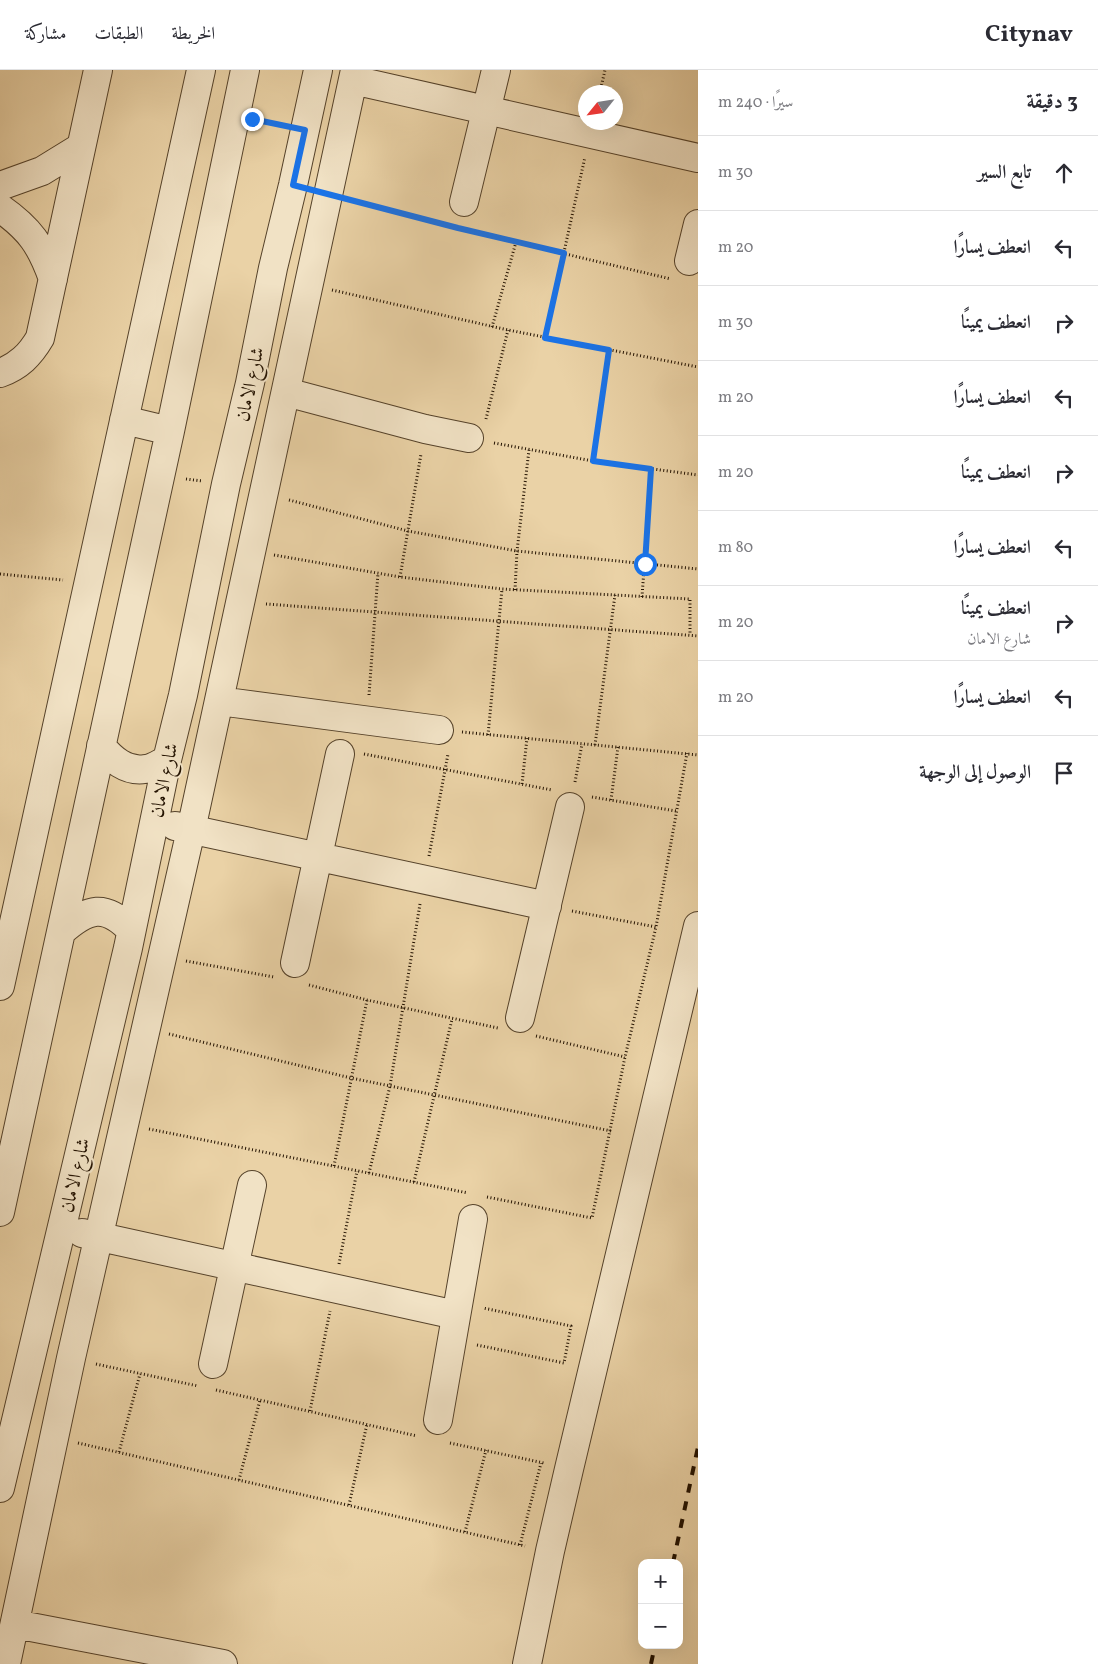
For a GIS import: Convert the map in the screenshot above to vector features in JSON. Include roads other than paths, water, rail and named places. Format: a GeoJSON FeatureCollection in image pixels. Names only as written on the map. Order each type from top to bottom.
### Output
{"type":"FeatureCollection","features":[{"type":"Feature","properties":{"kind":"street"},"geometry":{"type":"LineString","coordinates":[[0,373],[22,361],[40,338],[98,70]]}},
{"type":"Feature","properties":{"kind":"street"},"geometry":{"type":"LineString","coordinates":[[0,986],[200,70]]}},
{"type":"Feature","properties":{"kind":"street"},"geometry":{"type":"LineString","coordinates":[[0,1212],[170,431],[245,70]]}},
{"type":"Feature","properties":{"kind":"street","name":"شارع الامان"},"geometry":{"type":"LineString","coordinates":[[0,1488],[131,930],[167,760],[183,695],[226,484],[250,383],[273,268],[318,70]]}},
{"type":"Feature","properties":{"kind":"street"},"geometry":{"type":"LineString","coordinates":[[464,202],[496,70]]}},
{"type":"Feature","properties":{"kind":"street"},"geometry":{"type":"LineString","coordinates":[[6,1664],[71,1358],[192,830],[354,75],[486,110],[698,158]]}},
{"type":"Feature","properties":{"kind":"street"},"geometry":{"type":"LineString","coordinates":[[0,186],[42,171],[82,147]]}},
{"type":"Feature","properties":{"kind":"street"},"geometry":{"type":"LineString","coordinates":[[293,185],[328,194]]}},
{"type":"Feature","properties":{"kind":"street"},"geometry":{"type":"LineString","coordinates":[[0,208],[17,220],[33,237],[45,257],[53,279]]}},
{"type":"Feature","properties":{"kind":"street"},"geometry":{"type":"LineString","coordinates":[[682,270],[698,224]]}},
{"type":"Feature","properties":{"kind":"street"},"geometry":{"type":"LineString","coordinates":[[286,392],[475,439]]}},
{"type":"Feature","properties":{"kind":"street"},"geometry":{"type":"LineString","coordinates":[[124,420],[170,431]]}},
{"type":"Feature","properties":{"kind":"street"},"geometry":{"type":"LineString","coordinates":[[219,701],[446,731]]}},
{"type":"Feature","properties":{"kind":"street"},"geometry":{"type":"LineString","coordinates":[[101,746],[110,756],[127,767],[145,770],[167,760]]}},
{"type":"Feature","properties":{"kind":"street"},"geometry":{"type":"LineString","coordinates":[[292,975],[318,857],[350,754]]}},
{"type":"Feature","properties":{"kind":"street"},"geometry":{"type":"LineString","coordinates":[[518,1028],[571,800]]}},
{"type":"Feature","properties":{"kind":"street"},"geometry":{"type":"LineString","coordinates":[[154,822],[547,906]]}},
{"type":"Feature","properties":{"kind":"street"},"geometry":{"type":"LineString","coordinates":[[62,931],[76,919],[92,912],[113,915],[131,930]]}},
{"type":"Feature","properties":{"kind":"street"},"geometry":{"type":"LineString","coordinates":[[527,1664],[569,1469],[698,926]]}},
{"type":"Feature","properties":{"kind":"street"},"geometry":{"type":"LineString","coordinates":[[213,1364],[252,1185]]}},
{"type":"Feature","properties":{"kind":"street"},"geometry":{"type":"LineString","coordinates":[[435,1433],[456,1319],[473,1202]]}},
{"type":"Feature","properties":{"kind":"street"},"geometry":{"type":"LineString","coordinates":[[62,1228],[234,1266],[456,1319]]}},
{"type":"Feature","properties":{"kind":"street"},"geometry":{"type":"LineString","coordinates":[[19,1404],[57,1425]]}},
{"type":"Feature","properties":{"kind":"street"},"geometry":{"type":"LineString","coordinates":[[15,1624],[223,1664]]}},
{"type":"Feature","properties":{"kind":"railway"},"geometry":{"type":"LineString","coordinates":[[674,1559],[698,1447]]}},
{"type":"Feature","properties":{"kind":"railway"},"geometry":{"type":"LineString","coordinates":[[651,1664],[654,1649]]}}]}
